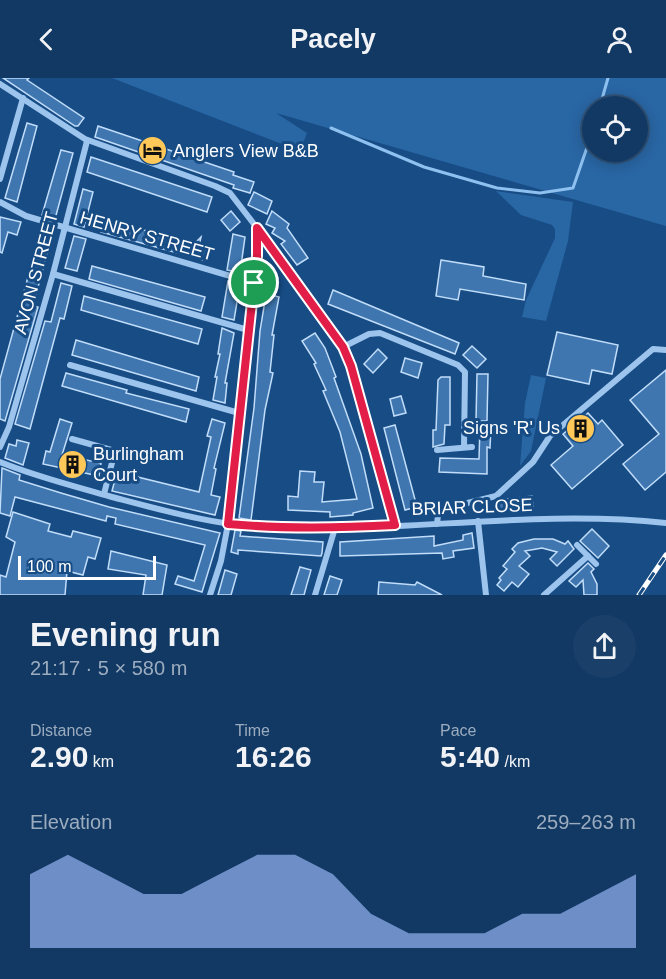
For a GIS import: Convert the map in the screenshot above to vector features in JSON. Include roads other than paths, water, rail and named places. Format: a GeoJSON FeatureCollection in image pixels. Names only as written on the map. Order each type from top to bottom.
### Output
{"type":"FeatureCollection","features":[{"type":"Feature","properties":{"kind":"street"},"geometry":{"type":"LineString","coordinates":[[0,84],[87,141],[230,193],[343,347],[351,366],[395,525]]}},
{"type":"Feature","properties":{"kind":"street"},"geometry":{"type":"LineString","coordinates":[[0,179],[23,98]]}},
{"type":"Feature","properties":{"kind":"street","name":"AVON STREET"},"geometry":{"type":"LineString","coordinates":[[0,447],[9,427],[53,274],[87,141]]}},
{"type":"Feature","properties":{"kind":"street","name":"HENRY STREET"},"geometry":{"type":"LineString","coordinates":[[0,202],[26,216],[254,283]]}},
{"type":"Feature","properties":{"kind":"street"},"geometry":{"type":"LineString","coordinates":[[210,595],[228,524],[254,283],[257,228]]}},
{"type":"Feature","properties":{"kind":"street"},"geometry":{"type":"LineString","coordinates":[[53,274],[248,330]]}},
{"type":"Feature","properties":{"kind":"street"},"geometry":{"type":"LineString","coordinates":[[343,347],[369,334],[381,333],[462,368],[465,377],[464,447]]}},
{"type":"Feature","properties":{"kind":"street"},"geometry":{"type":"LineString","coordinates":[[437,524],[438,515],[443,508],[496,496],[533,462],[550,436],[653,349],[666,350]]}},
{"type":"Feature","properties":{"kind":"street"},"geometry":{"type":"LineString","coordinates":[[70,365],[239,413]]}},
{"type":"Feature","properties":{"kind":"street"},"geometry":{"type":"LineString","coordinates":[[72,439],[115,450],[104,494]]}},
{"type":"Feature","properties":{"kind":"street"},"geometry":{"type":"LineString","coordinates":[[437,450],[472,447]]}},
{"type":"Feature","properties":{"kind":"street","name":"BRIAR CLOSE"},"geometry":{"type":"LineString","coordinates":[[0,462],[66,485],[169,512],[228,524],[271,528],[623,519],[666,523]]}},
{"type":"Feature","properties":{"kind":"street"},"geometry":{"type":"LineString","coordinates":[[478,521],[486,595]]}},
{"type":"Feature","properties":{"kind":"street"},"geometry":{"type":"LineString","coordinates":[[315,595],[335,528]]}},
{"type":"Feature","properties":{"kind":"street"},"geometry":{"type":"LineString","coordinates":[[577,545],[596,564]]}},
{"type":"Feature","properties":{"kind":"street"},"geometry":{"type":"LineString","coordinates":[[544,595],[588,556]]}},
{"type":"Feature","properties":{"kind":"waterway"},"geometry":{"type":"LineString","coordinates":[[603,96],[608,78]]}},
{"type":"Feature","properties":{"kind":"waterway"},"geometry":{"type":"LineString","coordinates":[[331,128],[424,167],[497,188],[540,193],[573,188],[582,162]]}},
{"type":"Feature","properties":{"kind":"railway"},"geometry":{"type":"LineString","coordinates":[[639,595],[666,555]]}},
{"type":"Feature","properties":{"kind":"place","name":"Anglers View B&B"},"geometry":{"type":"Point","coordinates":[152,151]}},
{"type":"Feature","properties":{"kind":"place","name":"Signs 'R' Us"},"geometry":{"type":"Point","coordinates":[581,428]}},
{"type":"Feature","properties":{"kind":"place","name":"Burlingham Court"},"geometry":{"type":"Point","coordinates":[72,464]}}]}
